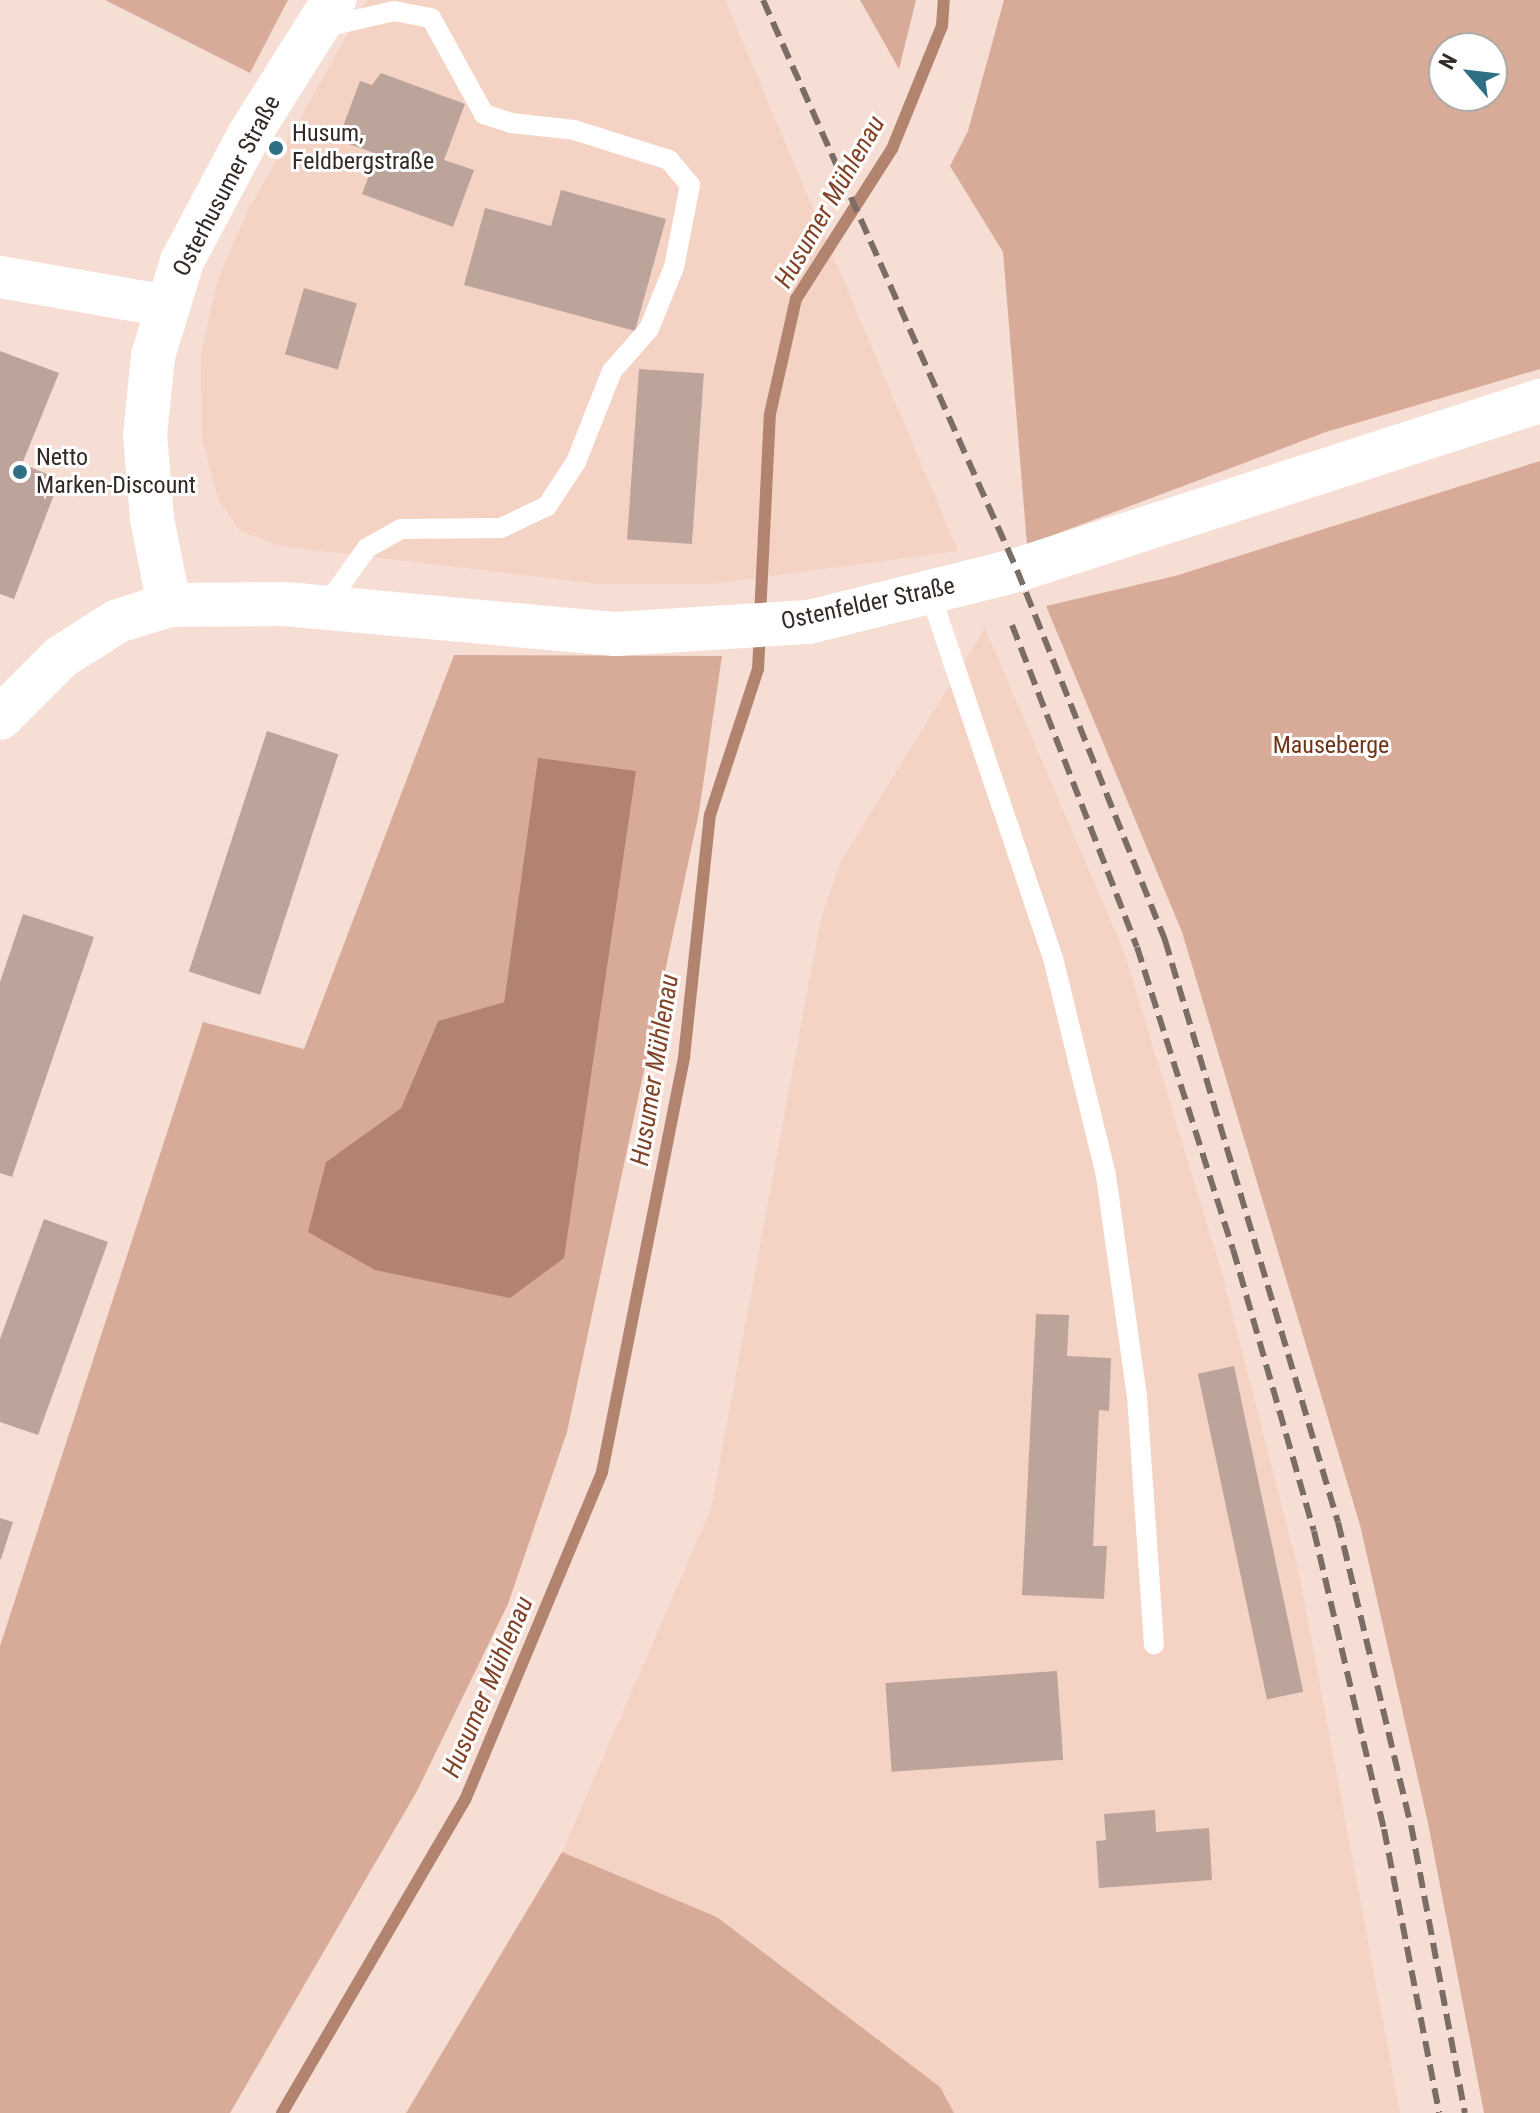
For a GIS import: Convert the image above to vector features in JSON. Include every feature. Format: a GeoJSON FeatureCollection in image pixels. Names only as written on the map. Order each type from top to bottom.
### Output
{"type":"FeatureCollection","features":[{"type":"Feature","properties":{"kind":"main road","name":"Osterhusumer Straße"},"geometry":{"type":"LineString","coordinates":[[169,605],[152,518],[145,435],[153,356],[182,261],[226,177],[325,15]]}},
{"type":"Feature","properties":{"kind":"main road","name":"Ostenfelder Straße"},"geometry":{"type":"LineString","coordinates":[[169,605],[324,608],[616,634],[809,622],[930,593],[1251,497],[1540,401]]}},
{"type":"Feature","properties":{"kind":"main road"},"geometry":{"type":"LineString","coordinates":[[0,718],[61,657],[118,621],[169,605]]}},
{"type":"Feature","properties":{"kind":"street"},"geometry":{"type":"LineString","coordinates":[[0,277],[167,306]]}},
{"type":"Feature","properties":{"kind":"lane"},"geometry":{"type":"LineString","coordinates":[[324,608],[367,548],[401,529],[501,528],[547,506],[576,462],[612,371],[649,329],[674,267],[690,185],[669,160],[574,130],[511,123],[484,114],[431,18],[394,11],[325,15]]}},
{"type":"Feature","properties":{"kind":"lane"},"geometry":{"type":"LineString","coordinates":[[930,593],[1053,958],[1106,1176],[1137,1396],[1154,1644]]}},
{"type":"Feature","properties":{"kind":"shaded area"},"geometry":{"type":"Polygon","coordinates":[[[367,0],[725,0],[958,551],[712,584],[599,584],[280,546],[240,531],[219,501],[202,440],[201,354],[218,279],[248,210],[367,0]]]}},
{"type":"Feature","properties":{"kind":"shaded area"},"geometry":{"type":"Polygon","coordinates":[[[985,628],[1124,952],[1221,1270],[1299,1573],[1400,2113],[954,2113],[939,2087],[718,1917],[562,1852],[711,1509],[821,918],[841,861],[985,628]]]}},
{"type":"Feature","properties":{"kind":"shaded area"},"geometry":{"type":"Polygon","coordinates":[[[538,758],[636,771],[564,1258],[510,1298],[375,1270],[308,1232],[326,1162],[401,1108],[438,1021],[504,1002],[538,758]]]}},
{"type":"Feature","properties":{"kind":"green space"},"geometry":{"type":"Polygon","coordinates":[[[105,0],[288,0],[250,73],[105,0]]]}},
{"type":"Feature","properties":{"kind":"green space"},"geometry":{"type":"Polygon","coordinates":[[[860,0],[916,0],[899,69],[860,0]]]}},
{"type":"Feature","properties":{"kind":"green space"},"geometry":{"type":"Polygon","coordinates":[[[1004,0],[1540,0],[1540,369],[1326,432],[1027,545],[1003,252],[950,166],[968,131],[1004,0]]]}},
{"type":"Feature","properties":{"kind":"green space","name":"Mauseberge"},"geometry":{"type":"Polygon","coordinates":[[[1540,461],[1540,2113],[1484,2113],[1428,1823],[1360,1525],[1182,932],[1046,606],[1175,576],[1540,461]]]}},
{"type":"Feature","properties":{"kind":"green space"},"geometry":{"type":"Polygon","coordinates":[[[454,655],[722,656],[699,812],[567,1432],[508,1604],[417,1791],[230,2113],[0,2113],[0,1646],[203,1022],[304,1049],[454,655]],[[538,759],[504,1002],[438,1021],[401,1108],[326,1162],[510,1298],[538,759]]]}},
{"type":"Feature","properties":{"kind":"green space"},"geometry":{"type":"Polygon","coordinates":[[[562,1852],[717,1917],[940,2087],[954,2113],[406,2113],[562,1852]]]}},
{"type":"Feature","properties":{"kind":"building"},"geometry":{"type":"Polygon","coordinates":[[[381,73],[465,104],[444,160],[474,170],[453,227],[362,194],[377,154],[338,140],[360,81],[372,85],[381,73]]]}},
{"type":"Feature","properties":{"kind":"building"},"geometry":{"type":"Polygon","coordinates":[[[561,190],[666,219],[635,331],[464,285],[485,208],[551,226],[561,190]]]}},
{"type":"Feature","properties":{"kind":"building"},"geometry":{"type":"Polygon","coordinates":[[[304,288],[357,303],[338,369],[285,354],[304,288]]]}},
{"type":"Feature","properties":{"kind":"building","name":"Netto Marken-Discount"},"geometry":{"type":"Polygon","coordinates":[[[0,351],[59,373],[22,464],[60,479],[14,599],[0,594],[0,351]]]}},
{"type":"Feature","properties":{"kind":"building"},"geometry":{"type":"Polygon","coordinates":[[[639,369],[704,374],[692,544],[627,540],[639,369]]]}},
{"type":"Feature","properties":{"kind":"building"},"geometry":{"type":"Polygon","coordinates":[[[267,731],[338,754],[260,995],[189,972],[267,731]]]}},
{"type":"Feature","properties":{"kind":"building"},"geometry":{"type":"Polygon","coordinates":[[[23,914],[94,937],[12,1177],[0,1173],[0,982],[23,914]]]}},
{"type":"Feature","properties":{"kind":"building"},"geometry":{"type":"Polygon","coordinates":[[[44,1219],[108,1242],[38,1435],[0,1422],[0,1339],[44,1219]]]}},
{"type":"Feature","properties":{"kind":"building"},"geometry":{"type":"Polygon","coordinates":[[[1036,1314],[1069,1315],[1067,1356],[1111,1358],[1109,1411],[1099,1410],[1093,1546],[1107,1546],[1104,1599],[1022,1595],[1036,1314]]]}},
{"type":"Feature","properties":{"kind":"building"},"geometry":{"type":"Polygon","coordinates":[[[1234,1366],[1303,1692],[1267,1699],[1198,1374],[1234,1366]]]}},
{"type":"Feature","properties":{"kind":"building"},"geometry":{"type":"Polygon","coordinates":[[[0,1518],[13,1522],[1,1559],[0,1559],[0,1518]]]}},
{"type":"Feature","properties":{"kind":"building"},"geometry":{"type":"Polygon","coordinates":[[[1057,1671],[1063,1760],[892,1772],[885,1683],[1057,1671]]]}},
{"type":"Feature","properties":{"kind":"building"},"geometry":{"type":"Polygon","coordinates":[[[1155,1810],[1156,1832],[1209,1828],[1212,1880],[1099,1888],[1096,1841],[1106,1840],[1104,1814],[1155,1810]]]}},
{"type":"Feature","properties":{"kind":"waterway","name":"Husumer Mühlenau"},"geometry":{"type":"LineString","coordinates":[[760,616],[770,414],[796,299],[892,149],[942,26],[944,0]]}},
{"type":"Feature","properties":{"kind":"waterway","name":"Husumer Mühlenau"},"geometry":{"type":"LineString","coordinates":[[282,2113],[465,1800],[602,1472],[684,1057],[710,815],[758,669],[760,634]]}},
{"type":"Feature","properties":{"kind":"railway"},"geometry":{"type":"LineString","coordinates":[[763,0],[1017,570],[1165,940],[1338,1522],[1411,1825],[1465,2113]]}},
{"type":"Feature","properties":{"kind":"railway"},"geometry":{"type":"LineString","coordinates":[[1012,625],[1137,947],[1233,1249],[1314,1531],[1384,1829],[1439,2113]]}},
{"type":"Feature","properties":{"kind":"place","name":"Husum, Feldbergstraße"},"geometry":{"type":"Point","coordinates":[276,148]}},
{"type":"Feature","properties":{"kind":"place","name":"Netto Marken-Discount"},"geometry":{"type":"Point","coordinates":[20,472]}}]}
